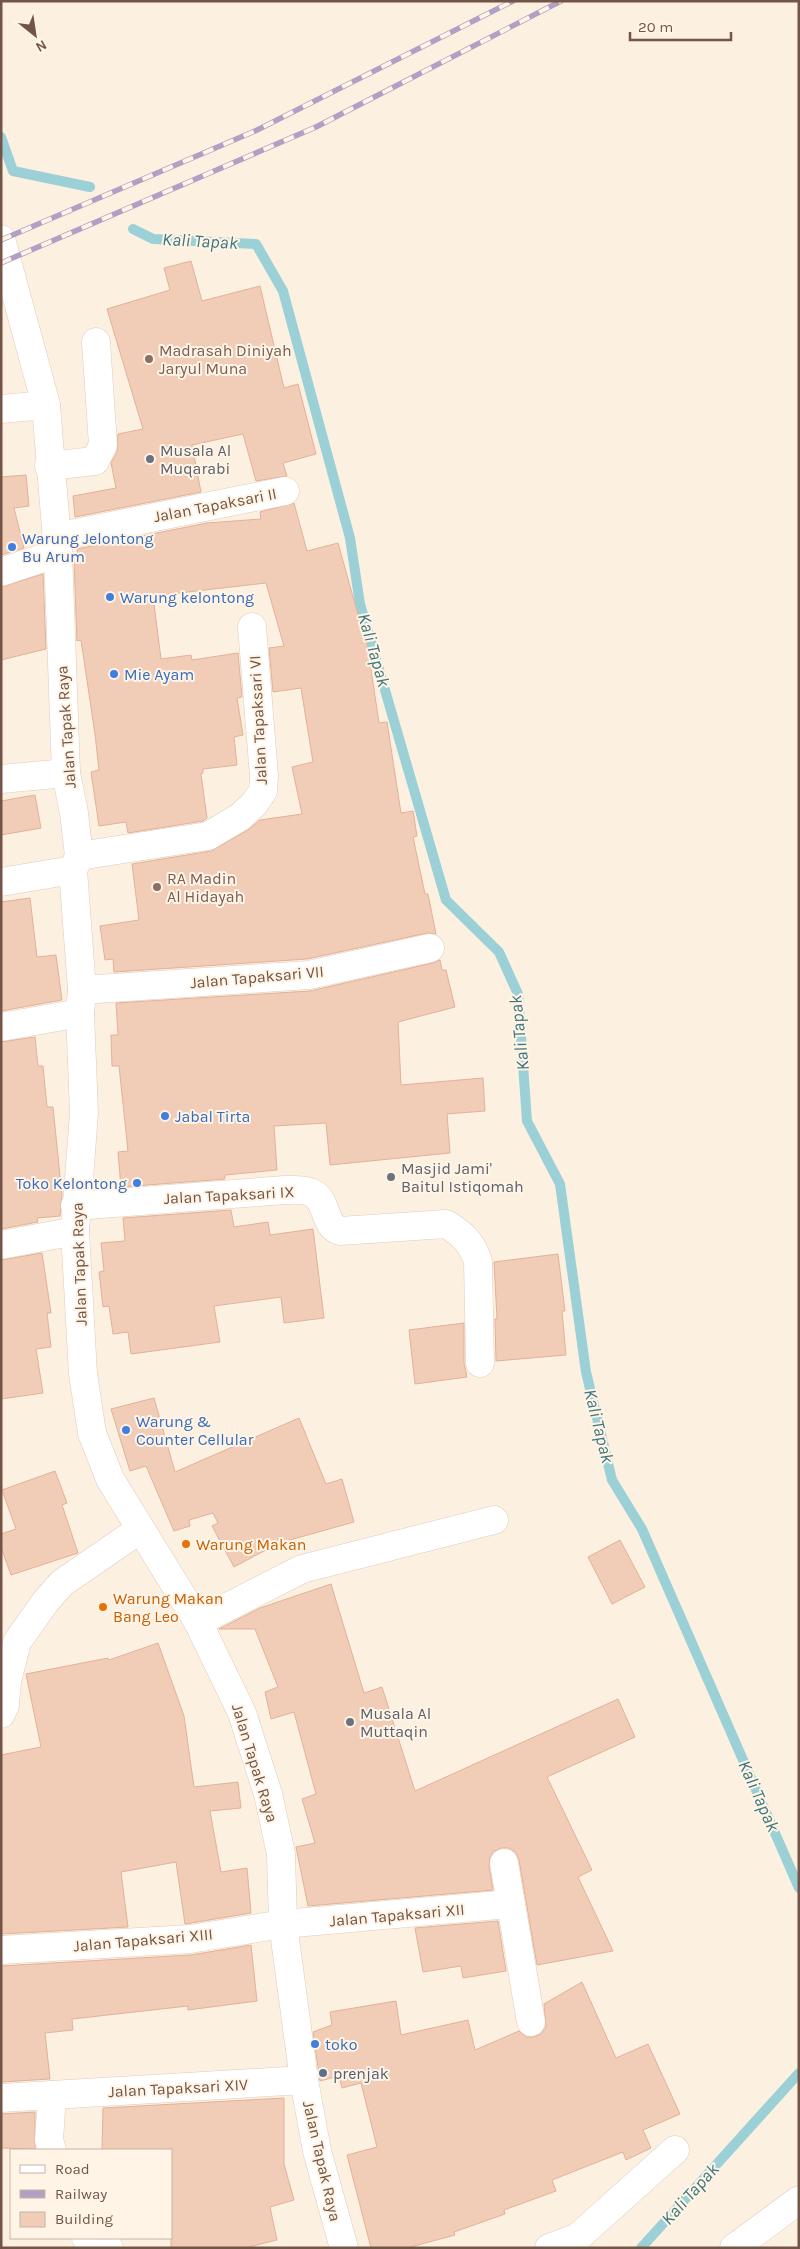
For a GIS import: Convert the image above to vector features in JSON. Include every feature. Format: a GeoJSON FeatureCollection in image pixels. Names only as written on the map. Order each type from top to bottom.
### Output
{"type":"FeatureCollection","features":[{"type":"Feature","properties":{"kind":"street","name":"Jalan Tapak Raya"},"geometry":{"type":"LineString","coordinates":[[1,239],[46,405],[49,466],[57,545],[66,773],[74,813],[84,1113],[75,1219],[83,1374],[92,1432],[110,1479],[198,1622],[242,1713],[268,1794],[281,1854],[283,1924],[304,2080],[317,2151],[344,2248]]}},
{"type":"Feature","properties":{"kind":"street"},"geometry":{"type":"LineString","coordinates":[[49,466],[95,461],[103,445],[96,342]]}},
{"type":"Feature","properties":{"kind":"street"},"geometry":{"type":"LineString","coordinates":[[1,409],[46,405]]}},
{"type":"Feature","properties":{"kind":"street","name":"Jalan Tapaksari II"},"geometry":{"type":"LineString","coordinates":[[1,572],[57,545],[285,491]]}},
{"type":"Feature","properties":{"kind":"street","name":"Jalan Tapaksari VI"},"geometry":{"type":"LineString","coordinates":[[1,882],[76,863],[208,836],[240,817],[254,804],[263,791],[264,776],[252,627]]}},
{"type":"Feature","properties":{"kind":"street"},"geometry":{"type":"LineString","coordinates":[[1,779],[66,773]]}},
{"type":"Feature","properties":{"kind":"street","name":"Jalan Tapaksari VII"},"geometry":{"type":"LineString","coordinates":[[1,1027],[81,1002],[309,975],[430,948]]}},
{"type":"Feature","properties":{"kind":"street","name":"Jalan Tapaksari IX"},"geometry":{"type":"LineString","coordinates":[[75,1219],[285,1190],[309,1192],[318,1197],[333,1229],[340,1232],[446,1224],[461,1233],[473,1245],[478,1261],[480,1363]]}},
{"type":"Feature","properties":{"kind":"street"},"geometry":{"type":"LineString","coordinates":[[1,1245],[75,1219]]}},
{"type":"Feature","properties":{"kind":"street"},"geometry":{"type":"LineString","coordinates":[[198,1622],[302,1569],[494,1520]]}},
{"type":"Feature","properties":{"kind":"street"},"geometry":{"type":"LineString","coordinates":[[1,1714],[5,1705],[7,1681],[17,1642],[46,1601],[62,1583],[140,1530]]}},
{"type":"Feature","properties":{"kind":"street"},"geometry":{"type":"LineString","coordinates":[[504,1863],[531,2022]]}},
{"type":"Feature","properties":{"kind":"street","name":"Jalan Tapaksari XII"},"geometry":{"type":"LineString","coordinates":[[283,1924],[510,1904]]}},
{"type":"Feature","properties":{"kind":"street","name":"Jalan Tapaksari XIII"},"geometry":{"type":"LineString","coordinates":[[1,1950],[190,1939],[283,1924]]}},
{"type":"Feature","properties":{"kind":"street","name":"Jalan Tapaksari XIV"},"geometry":{"type":"LineString","coordinates":[[1,2098],[304,2080]]}},
{"type":"Feature","properties":{"kind":"street"},"geometry":{"type":"LineString","coordinates":[[52,2094],[49,2140],[52,2149]]}},
{"type":"Feature","properties":{"kind":"street"},"geometry":{"type":"LineString","coordinates":[[549,2248],[578,2237],[675,2150]]}},
{"type":"Feature","properties":{"kind":"street"},"geometry":{"type":"LineString","coordinates":[[734,2248],[799,2200]]}},
{"type":"Feature","properties":{"kind":"street"},"geometry":{"type":"LineString","coordinates":[[88,2239],[109,2248]]}},
{"type":"Feature","properties":{"kind":"building"},"geometry":{"type":"Polygon","coordinates":[[[191,261],[202,301],[260,286],[284,388],[298,384],[316,454],[283,463],[287,476],[256,481],[243,434],[192,445],[201,492],[75,517],[73,496],[116,488],[111,463],[117,452],[118,434],[143,429],[107,309],[170,290],[164,268],[191,261]]]}},
{"type":"Feature","properties":{"kind":"building"},"geometry":{"type":"Polygon","coordinates":[[[26,475],[29,506],[14,508],[24,548],[1,555],[1,477],[26,475]]]}},
{"type":"Feature","properties":{"kind":"building"},"geometry":{"type":"Polygon","coordinates":[[[294,503],[307,551],[338,543],[364,636],[366,636],[379,723],[387,722],[401,813],[413,811],[417,836],[413,837],[436,934],[427,933],[307,959],[114,972],[113,959],[105,960],[100,926],[139,920],[132,864],[211,851],[248,830],[260,820],[302,814],[292,767],[313,762],[301,688],[273,692],[269,648],[284,646],[266,583],[153,596],[161,659],[191,655],[192,660],[238,653],[242,697],[237,698],[243,735],[234,737],[237,765],[203,769],[201,774],[207,818],[203,821],[128,833],[126,822],[99,826],[91,772],[99,770],[95,734],[81,640],[77,641],[74,560],[78,559],[77,549],[207,523],[261,519],[260,512],[294,503]]]}},
{"type":"Feature","properties":{"kind":"building"},"geometry":{"type":"Polygon","coordinates":[[[43,574],[46,649],[1,660],[1,587],[43,574]]]}},
{"type":"Feature","properties":{"kind":"building"},"geometry":{"type":"Polygon","coordinates":[[[35,795],[41,828],[1,835],[1,801],[35,795]]]}},
{"type":"Feature","properties":{"kind":"building"},"geometry":{"type":"Polygon","coordinates":[[[30,898],[37,957],[56,955],[62,1000],[1,1011],[1,902],[30,898]]]}},
{"type":"Feature","properties":{"kind":"building"},"geometry":{"type":"Polygon","coordinates":[[[440,960],[442,970],[446,970],[455,1007],[398,1022],[401,1085],[483,1078],[485,1111],[447,1114],[450,1153],[330,1165],[326,1123],[274,1126],[277,1170],[225,1175],[225,1179],[121,1187],[118,1152],[128,1151],[119,1066],[112,1066],[111,1035],[118,1035],[116,1003],[310,991],[440,960]]]}},
{"type":"Feature","properties":{"kind":"building"},"geometry":{"type":"Polygon","coordinates":[[[35,1037],[38,1066],[43,1066],[47,1107],[53,1107],[62,1196],[60,1216],[37,1218],[38,1222],[1,1229],[1,1042],[35,1037]]]}},
{"type":"Feature","properties":{"kind":"building"},"geometry":{"type":"Polygon","coordinates":[[[231,1210],[234,1227],[268,1222],[270,1235],[313,1229],[324,1318],[284,1323],[281,1297],[214,1306],[220,1342],[131,1354],[128,1332],[113,1334],[109,1306],[103,1307],[99,1272],[104,1271],[101,1243],[125,1241],[123,1218],[231,1210]]]}},
{"type":"Feature","properties":{"kind":"building"},"geometry":{"type":"Polygon","coordinates":[[[42,1253],[51,1313],[47,1313],[51,1347],[36,1349],[43,1393],[1,1399],[1,1260],[42,1253]]]}},
{"type":"Feature","properties":{"kind":"building"},"geometry":{"type":"Polygon","coordinates":[[[558,1254],[565,1311],[562,1311],[566,1355],[496,1361],[495,1319],[497,1319],[494,1262],[558,1254]]]}},
{"type":"Feature","properties":{"kind":"building"},"geometry":{"type":"Polygon","coordinates":[[[464,1323],[464,1363],[467,1377],[415,1384],[409,1330],[464,1323]]]}},
{"type":"Feature","properties":{"kind":"building"},"geometry":{"type":"Polygon","coordinates":[[[154,1398],[175,1472],[299,1418],[326,1484],[342,1479],[354,1522],[279,1543],[234,1567],[212,1526],[218,1523],[213,1513],[189,1520],[190,1526],[174,1531],[146,1466],[130,1471],[111,1409],[154,1398]]]}},
{"type":"Feature","properties":{"kind":"building"},"geometry":{"type":"Polygon","coordinates":[[[55,1471],[67,1503],[62,1505],[78,1553],[11,1575],[1,1547],[1,1534],[16,1529],[2,1490],[55,1471]]]}},
{"type":"Feature","properties":{"kind":"building"},"geometry":{"type":"Polygon","coordinates":[[[620,1540],[645,1587],[612,1604],[588,1557],[620,1540]]]}},
{"type":"Feature","properties":{"kind":"building"},"geometry":{"type":"Polygon","coordinates":[[[331,1584],[364,1693],[382,1687],[415,1791],[618,1699],[635,1737],[547,1777],[592,1870],[578,1877],[613,1951],[537,1965],[519,1860],[516,1853],[509,1848],[501,1848],[494,1851],[490,1857],[489,1866],[493,1890],[308,1906],[296,1847],[315,1843],[302,1799],[316,1794],[294,1712],[271,1719],[265,1692],[278,1687],[255,1629],[219,1629],[260,1608],[331,1584]]]}},
{"type":"Feature","properties":{"kind":"building"},"geometry":{"type":"Polygon","coordinates":[[[158,1643],[184,1716],[194,1787],[238,1782],[241,1808],[210,1811],[221,1872],[247,1868],[251,1913],[185,1924],[176,1862],[121,1872],[128,1927],[1,1934],[1,1755],[41,1747],[26,1674],[108,1658],[109,1660],[158,1643]]]}},
{"type":"Feature","properties":{"kind":"building"},"geometry":{"type":"Polygon","coordinates":[[[498,1921],[506,1971],[463,1978],[461,1966],[423,1972],[415,1928],[498,1921]]]}},
{"type":"Feature","properties":{"kind":"building"},"geometry":{"type":"Polygon","coordinates":[[[251,1945],[257,2001],[188,2010],[188,2006],[72,2019],[73,2030],[45,2033],[50,2079],[1,2082],[1,1966],[191,1955],[251,1945]]]}},
{"type":"Feature","properties":{"kind":"building"},"geometry":{"type":"Polygon","coordinates":[[[582,1982],[616,2058],[648,2044],[680,2114],[643,2130],[651,2148],[626,2160],[623,2152],[552,2180],[556,2191],[504,2210],[505,2214],[454,2232],[455,2235],[407,2248],[371,2248],[347,2155],[377,2147],[361,2083],[342,2088],[339,2076],[320,2081],[313,2032],[332,2025],[330,2012],[396,2001],[401,2035],[468,2020],[475,2050],[519,2031],[526,2037],[534,2037],[541,2034],[546,2027],[544,2004],[582,1982]]]}},
{"type":"Feature","properties":{"kind":"building"},"geometry":{"type":"Polygon","coordinates":[[[284,2098],[284,2164],[294,2200],[270,2207],[277,2240],[245,2248],[171,2248],[172,2149],[102,2149],[103,2108],[284,2098]]]}},
{"type":"Feature","properties":{"kind":"building"},"geometry":{"type":"Polygon","coordinates":[[[35,2112],[35,2149],[1,2148],[1,2114],[35,2112]]]}},
{"type":"Feature","properties":{"kind":"waterway","name":"Kali Tapak"},"geometry":{"type":"LineString","coordinates":[[1,137],[13,171],[90,187]]}},
{"type":"Feature","properties":{"kind":"waterway","name":"Kali Tapak"},"geometry":{"type":"LineString","coordinates":[[133,229],[153,239],[256,244],[283,291],[350,538],[360,604],[446,900],[499,952],[518,994],[527,1121],[560,1184],[586,1372],[612,1480],[642,1529],[799,1888]]}},
{"type":"Feature","properties":{"kind":"waterway","name":"Kali Tapak"},"geometry":{"type":"LineString","coordinates":[[641,2248],[799,2073]]}},
{"type":"Feature","properties":{"kind":"railway"},"geometry":{"type":"LineString","coordinates":[[1,240],[255,131],[513,1]]}},
{"type":"Feature","properties":{"kind":"railway"},"geometry":{"type":"LineString","coordinates":[[1,263],[316,127],[561,1]]}},
{"type":"Feature","properties":{"kind":"place","name":"Madrasah Diniyah Jaryul Muna"},"geometry":{"type":"Point","coordinates":[149,359]}},
{"type":"Feature","properties":{"kind":"place","name":"Musala Al Muqarabi"},"geometry":{"type":"Point","coordinates":[150,459]}},
{"type":"Feature","properties":{"kind":"place","name":"Warung Jelontong Bu Arum"},"geometry":{"type":"Point","coordinates":[12,547]}},
{"type":"Feature","properties":{"kind":"place","name":"Warung kelontong"},"geometry":{"type":"Point","coordinates":[110,597]}},
{"type":"Feature","properties":{"kind":"place","name":"Mie Ayam"},"geometry":{"type":"Point","coordinates":[114,674]}},
{"type":"Feature","properties":{"kind":"place","name":"RA Madin Al Hidayah"},"geometry":{"type":"Point","coordinates":[157,887]}},
{"type":"Feature","properties":{"kind":"place","name":"Jabal Tirta"},"geometry":{"type":"Point","coordinates":[165,1116]}},
{"type":"Feature","properties":{"kind":"place","name":"Masjid Jami' Baitul Istiqomah"},"geometry":{"type":"Point","coordinates":[391,1177]}},
{"type":"Feature","properties":{"kind":"place","name":"Toko Kelontong"},"geometry":{"type":"Point","coordinates":[137,1183]}},
{"type":"Feature","properties":{"kind":"place","name":"Warung & Counter Cellular"},"geometry":{"type":"Point","coordinates":[126,1430]}},
{"type":"Feature","properties":{"kind":"place","name":"Warung Makan"},"geometry":{"type":"Point","coordinates":[186,1544]}},
{"type":"Feature","properties":{"kind":"place","name":"Warung Makan Bang Leo"},"geometry":{"type":"Point","coordinates":[103,1607]}},
{"type":"Feature","properties":{"kind":"place","name":"Musala Al Muttaqin"},"geometry":{"type":"Point","coordinates":[350,1722]}},
{"type":"Feature","properties":{"kind":"place","name":"toko"},"geometry":{"type":"Point","coordinates":[315,2044]}},
{"type":"Feature","properties":{"kind":"place","name":"prenjak"},"geometry":{"type":"Point","coordinates":[323,2073]}}]}
